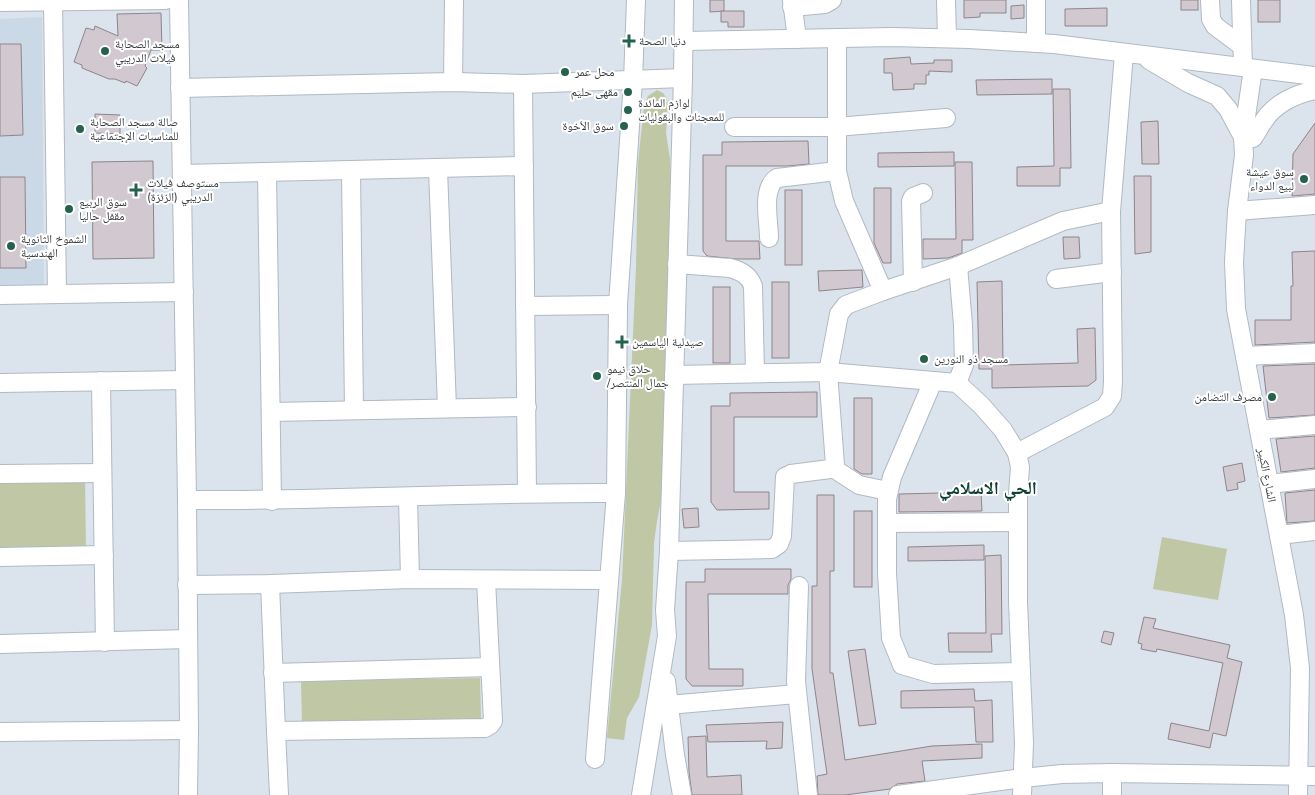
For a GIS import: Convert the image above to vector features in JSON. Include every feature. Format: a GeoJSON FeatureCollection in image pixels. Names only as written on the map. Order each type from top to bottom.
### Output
{"type":"FeatureCollection","features":[{"type":"Feature","properties":{"kind":"street"},"geometry":{"type":"LineString","coordinates":[[0,2],[166,0]]}},
{"type":"Feature","properties":{"kind":"street"},"geometry":{"type":"LineString","coordinates":[[179,0],[187,500],[188,795]]}},
{"type":"Feature","properties":{"kind":"street"},"geometry":{"type":"LineString","coordinates":[[453,82],[454,0]]}},
{"type":"Feature","properties":{"kind":"street"},"geometry":{"type":"LineString","coordinates":[[595,759],[616,493],[618,305],[633,80],[636,0]]}},
{"type":"Feature","properties":{"kind":"street"},"geometry":{"type":"LineString","coordinates":[[641,795],[667,636],[665,610],[669,550],[684,78],[684,0]]}},
{"type":"Feature","properties":{"kind":"street"},"geometry":{"type":"LineString","coordinates":[[797,39],[792,4],[825,4],[832,0]]}},
{"type":"Feature","properties":{"kind":"street"},"geometry":{"type":"LineString","coordinates":[[946,0],[947,38]]}},
{"type":"Feature","properties":{"kind":"street"},"geometry":{"type":"LineString","coordinates":[[1036,0],[1036,43]]}},
{"type":"Feature","properties":{"kind":"street"},"geometry":{"type":"LineString","coordinates":[[1210,0],[1211,19],[1215,26],[1242,46]]}},
{"type":"Feature","properties":{"kind":"street","name":"الشارع الكبير"},"geometry":{"type":"LineString","coordinates":[[1241,0],[1242,46],[1253,69],[1247,143],[1237,210],[1234,262],[1236,309],[1294,615],[1300,668],[1307,776],[1298,795]]}},
{"type":"Feature","properties":{"kind":"street"},"geometry":{"type":"LineString","coordinates":[[52,2],[57,294]]}},
{"type":"Feature","properties":{"kind":"street"},"geometry":{"type":"LineString","coordinates":[[836,38],[837,171],[844,201],[883,291]]}},
{"type":"Feature","properties":{"kind":"street"},"geometry":{"type":"LineString","coordinates":[[684,41],[947,38],[1054,44],[1315,76]]}},
{"type":"Feature","properties":{"kind":"street"},"geometry":{"type":"LineString","coordinates":[[1017,453],[1104,407],[1112,396],[1111,211],[1124,54]]}},
{"type":"Feature","properties":{"kind":"street"},"geometry":{"type":"LineString","coordinates":[[1142,56],[1188,83],[1216,96],[1228,108],[1247,143],[1266,117],[1278,106],[1298,94],[1315,90]]}},
{"type":"Feature","properties":{"kind":"street"},"geometry":{"type":"LineString","coordinates":[[180,88],[453,82],[523,84],[684,78]]}},
{"type":"Feature","properties":{"kind":"street"},"geometry":{"type":"LineString","coordinates":[[523,84],[527,492]]}},
{"type":"Feature","properties":{"kind":"street"},"geometry":{"type":"LineString","coordinates":[[734,127],[836,127],[946,118]]}},
{"type":"Feature","properties":{"kind":"street"},"geometry":{"type":"LineString","coordinates":[[182,174],[524,166]]}},
{"type":"Feature","properties":{"kind":"street"},"geometry":{"type":"LineString","coordinates":[[438,169],[447,408]]}},
{"type":"Feature","properties":{"kind":"street"},"geometry":{"type":"LineString","coordinates":[[351,171],[354,410]]}},
{"type":"Feature","properties":{"kind":"street"},"geometry":{"type":"LineString","coordinates":[[769,238],[768,197],[772,182],[777,178],[837,171]]}},
{"type":"Feature","properties":{"kind":"street"},"geometry":{"type":"LineString","coordinates":[[267,173],[272,501]]}},
{"type":"Feature","properties":{"kind":"street"},"geometry":{"type":"LineString","coordinates":[[914,282],[911,202],[913,197],[923,193]]}},
{"type":"Feature","properties":{"kind":"street"},"geometry":{"type":"LineString","coordinates":[[1237,210],[1315,205]]}},
{"type":"Feature","properties":{"kind":"street"},"geometry":{"type":"LineString","coordinates":[[833,468],[835,462],[828,372],[839,314],[846,305],[958,266],[1063,221],[1111,211]]}},
{"type":"Feature","properties":{"kind":"street"},"geometry":{"type":"LineString","coordinates":[[677,264],[730,268],[739,270],[750,279],[753,286],[755,373]]}},
{"type":"Feature","properties":{"kind":"street"},"geometry":{"type":"LineString","coordinates":[[957,383],[964,365],[958,266]]}},
{"type":"Feature","properties":{"kind":"street"},"geometry":{"type":"LineString","coordinates":[[1056,279],[1112,272]]}},
{"type":"Feature","properties":{"kind":"street"},"geometry":{"type":"LineString","coordinates":[[0,295],[184,292]]}},
{"type":"Feature","properties":{"kind":"street"},"geometry":{"type":"LineString","coordinates":[[525,306],[618,305]]}},
{"type":"Feature","properties":{"kind":"street"},"geometry":{"type":"LineString","coordinates":[[1245,356],[1315,352]]}},
{"type":"Feature","properties":{"kind":"street"},"geometry":{"type":"LineString","coordinates":[[674,376],[828,372],[957,383],[981,405],[1002,430],[1017,453],[1020,467],[1018,602],[1024,735],[1022,786]]}},
{"type":"Feature","properties":{"kind":"street"},"geometry":{"type":"LineString","coordinates":[[0,383],[185,380]]}},
{"type":"Feature","properties":{"kind":"street"},"geometry":{"type":"LineString","coordinates":[[101,381],[105,642]]}},
{"type":"Feature","properties":{"kind":"street"},"geometry":{"type":"LineString","coordinates":[[933,382],[892,477],[888,491],[890,638],[902,665],[933,674],[1020,672]]}},
{"type":"Feature","properties":{"kind":"street"},"geometry":{"type":"LineString","coordinates":[[271,412],[527,407]]}},
{"type":"Feature","properties":{"kind":"street"},"geometry":{"type":"LineString","coordinates":[[1258,430],[1315,425]]}},
{"type":"Feature","properties":{"kind":"street"},"geometry":{"type":"LineString","coordinates":[[669,550],[772,549],[779,544],[782,536],[786,477],[791,474],[833,468],[859,485],[888,491]]}},
{"type":"Feature","properties":{"kind":"street"},"geometry":{"type":"LineString","coordinates":[[0,474],[102,473]]}},
{"type":"Feature","properties":{"kind":"street"},"geometry":{"type":"LineString","coordinates":[[1269,484],[1315,479]]}},
{"type":"Feature","properties":{"kind":"street"},"geometry":{"type":"LineString","coordinates":[[187,500],[272,501],[527,492],[616,493]]}},
{"type":"Feature","properties":{"kind":"street"},"geometry":{"type":"LineString","coordinates":[[408,497],[410,579]]}},
{"type":"Feature","properties":{"kind":"street"},"geometry":{"type":"LineString","coordinates":[[887,523],[1018,522]]}},
{"type":"Feature","properties":{"kind":"street"},"geometry":{"type":"LineString","coordinates":[[1279,535],[1315,531]]}},
{"type":"Feature","properties":{"kind":"street"},"geometry":{"type":"LineString","coordinates":[[0,557],[104,555]]}},
{"type":"Feature","properties":{"kind":"street"},"geometry":{"type":"LineString","coordinates":[[187,584],[270,584],[410,579],[610,580]]}},
{"type":"Feature","properties":{"kind":"street"},"geometry":{"type":"LineString","coordinates":[[276,731],[484,728],[490,725],[493,721],[486,580]]}},
{"type":"Feature","properties":{"kind":"street"},"geometry":{"type":"LineString","coordinates":[[270,584],[279,795]]}},
{"type":"Feature","properties":{"kind":"street"},"geometry":{"type":"LineString","coordinates":[[799,586],[797,694],[808,795]]}},
{"type":"Feature","properties":{"kind":"street"},"geometry":{"type":"LineString","coordinates":[[630,795],[656,634],[665,610]]}},
{"type":"Feature","properties":{"kind":"street"},"geometry":{"type":"LineString","coordinates":[[0,644],[188,639]]}},
{"type":"Feature","properties":{"kind":"street"},"geometry":{"type":"LineString","coordinates":[[664,661],[668,705],[682,795]]}},
{"type":"Feature","properties":{"kind":"street"},"geometry":{"type":"LineString","coordinates":[[274,673],[490,667]]}},
{"type":"Feature","properties":{"kind":"street"},"geometry":{"type":"LineString","coordinates":[[668,705],[797,694]]}},
{"type":"Feature","properties":{"kind":"street"},"geometry":{"type":"LineString","coordinates":[[0,732],[189,730]]}},
{"type":"Feature","properties":{"kind":"street"},"geometry":{"type":"LineString","coordinates":[[1112,773],[1112,795]]}},
{"type":"Feature","properties":{"kind":"street"},"geometry":{"type":"LineString","coordinates":[[898,795],[1022,786],[1062,774],[1307,776]]}},
{"type":"Feature","properties":{"kind":"shaded area"},"geometry":{"type":"Polygon","coordinates":[[[42,17],[44,285],[0,285],[0,19],[42,17]]]}},
{"type":"Feature","properties":{"kind":"green space"},"geometry":{"type":"Polygon","coordinates":[[[657,90],[663,93],[668,105],[666,133],[670,159],[671,187],[661,501],[654,543],[652,625],[639,697],[627,718],[624,740],[607,738],[622,580],[636,267],[638,163],[644,106],[648,96],[657,90]]]}},
{"type":"Feature","properties":{"kind":"green space"},"geometry":{"type":"Polygon","coordinates":[[[85,476],[86,552],[0,552],[0,477],[85,476]]]}},
{"type":"Feature","properties":{"kind":"green space"},"geometry":{"type":"Polygon","coordinates":[[[1162,537],[1227,549],[1218,600],[1153,589],[1162,537]]]}},
{"type":"Feature","properties":{"kind":"green space"},"geometry":{"type":"Polygon","coordinates":[[[480,678],[481,720],[302,722],[301,681],[480,678]]]}},
{"type":"Feature","properties":{"kind":"building"},"geometry":{"type":"Polygon","coordinates":[[[710,0],[724,0],[724,11],[710,12],[710,0]]]}},
{"type":"Feature","properties":{"kind":"building"},"geometry":{"type":"Polygon","coordinates":[[[964,0],[1006,0],[1006,13],[980,13],[980,17],[964,18],[964,0]]]}},
{"type":"Feature","properties":{"kind":"building"},"geometry":{"type":"Polygon","coordinates":[[[1181,0],[1198,0],[1198,10],[1181,10],[1181,0]]]}},
{"type":"Feature","properties":{"kind":"building"},"geometry":{"type":"Polygon","coordinates":[[[1258,0],[1280,0],[1280,22],[1258,22],[1258,0]]]}},
{"type":"Feature","properties":{"kind":"building"},"geometry":{"type":"Polygon","coordinates":[[[1024,5],[1024,18],[1011,19],[1011,6],[1024,5]]]}},
{"type":"Feature","properties":{"kind":"building"},"geometry":{"type":"Polygon","coordinates":[[[1107,8],[1107,26],[1065,26],[1065,9],[1107,8]]]}},
{"type":"Feature","properties":{"kind":"building"},"geometry":{"type":"Polygon","coordinates":[[[721,11],[744,11],[744,27],[728,27],[728,22],[721,22],[721,11]]]}},
{"type":"Feature","properties":{"kind":"building","name":"مسجد الصحابة فيلات الدريبي"},"geometry":{"type":"Polygon","coordinates":[[[161,13],[162,50],[151,50],[145,66],[147,68],[137,86],[126,81],[125,83],[109,79],[82,68],[82,65],[74,62],[86,28],[94,30],[95,26],[118,36],[117,14],[161,13]]]}},
{"type":"Feature","properties":{"kind":"building"},"geometry":{"type":"Polygon","coordinates":[[[0,44],[21,44],[23,135],[0,136],[0,44]]]}},
{"type":"Feature","properties":{"kind":"building"},"geometry":{"type":"Polygon","coordinates":[[[910,57],[911,64],[934,63],[934,60],[952,60],[952,72],[929,71],[929,75],[926,75],[926,84],[914,84],[914,89],[893,90],[892,73],[884,73],[884,59],[910,57]]]}},
{"type":"Feature","properties":{"kind":"building"},"geometry":{"type":"Polygon","coordinates":[[[1052,79],[1052,94],[977,95],[976,80],[1052,79]]]}},
{"type":"Feature","properties":{"kind":"building"},"geometry":{"type":"Polygon","coordinates":[[[1053,89],[1070,89],[1071,168],[1060,168],[1060,186],[1017,186],[1017,167],[1054,166],[1053,89]]]}},
{"type":"Feature","properties":{"kind":"building"},"geometry":{"type":"Polygon","coordinates":[[[95,114],[120,115],[120,134],[95,133],[95,114]]]}},
{"type":"Feature","properties":{"kind":"building"},"geometry":{"type":"Polygon","coordinates":[[[1158,121],[1159,164],[1142,164],[1141,122],[1158,121]]]}},
{"type":"Feature","properties":{"kind":"building","name":"سوق عيشة لبيع الدواء"},"geometry":{"type":"Polygon","coordinates":[[[1315,123],[1315,194],[1292,196],[1293,154],[1315,123]]]}},
{"type":"Feature","properties":{"kind":"building"},"geometry":{"type":"Polygon","coordinates":[[[808,141],[809,164],[726,166],[726,241],[759,241],[760,259],[707,256],[703,251],[703,155],[722,155],[722,142],[808,141]]]}},
{"type":"Feature","properties":{"kind":"building"},"geometry":{"type":"Polygon","coordinates":[[[954,152],[954,166],[878,167],[878,153],[954,152]]]}},
{"type":"Feature","properties":{"kind":"building"},"geometry":{"type":"Polygon","coordinates":[[[153,161],[154,258],[93,259],[92,162],[153,161]]]}},
{"type":"Feature","properties":{"kind":"building"},"geometry":{"type":"Polygon","coordinates":[[[955,162],[972,162],[973,240],[962,240],[962,253],[948,258],[923,259],[923,239],[956,239],[955,162]]]}},
{"type":"Feature","properties":{"kind":"building"},"geometry":{"type":"Polygon","coordinates":[[[1134,176],[1151,176],[1151,252],[1135,254],[1134,176]]]}},
{"type":"Feature","properties":{"kind":"building"},"geometry":{"type":"Polygon","coordinates":[[[0,177],[25,177],[26,268],[0,268],[0,177]]]}},
{"type":"Feature","properties":{"kind":"building"},"geometry":{"type":"Polygon","coordinates":[[[874,188],[891,188],[891,263],[883,263],[874,243],[874,188]]]}},
{"type":"Feature","properties":{"kind":"building"},"geometry":{"type":"Polygon","coordinates":[[[785,190],[802,190],[802,265],[785,265],[785,190]]]}},
{"type":"Feature","properties":{"kind":"building"},"geometry":{"type":"Polygon","coordinates":[[[1063,237],[1079,237],[1080,258],[1064,259],[1063,237]]]}},
{"type":"Feature","properties":{"kind":"building"},"geometry":{"type":"Polygon","coordinates":[[[1315,251],[1315,342],[1255,345],[1255,320],[1291,320],[1292,252],[1315,251]]]}},
{"type":"Feature","properties":{"kind":"building"},"geometry":{"type":"Polygon","coordinates":[[[862,270],[863,287],[819,291],[818,271],[862,270]]]}},
{"type":"Feature","properties":{"kind":"building"},"geometry":{"type":"Polygon","coordinates":[[[1002,281],[1003,365],[1078,363],[1077,329],[1095,328],[1096,380],[1088,386],[992,388],[992,369],[979,369],[977,282],[1002,281]]]}},
{"type":"Feature","properties":{"kind":"building"},"geometry":{"type":"Polygon","coordinates":[[[772,282],[789,282],[789,358],[772,358],[772,282]]]}},
{"type":"Feature","properties":{"kind":"building"},"geometry":{"type":"Polygon","coordinates":[[[713,287],[730,287],[730,363],[713,363],[713,287]]]}},
{"type":"Feature","properties":{"kind":"building"},"geometry":{"type":"Polygon","coordinates":[[[1315,364],[1315,415],[1269,418],[1263,366],[1315,364]]]}},
{"type":"Feature","properties":{"kind":"building"},"geometry":{"type":"Polygon","coordinates":[[[817,392],[817,417],[734,417],[734,492],[769,492],[769,509],[717,510],[711,502],[711,406],[730,406],[730,393],[817,392]]]}},
{"type":"Feature","properties":{"kind":"building"},"geometry":{"type":"Polygon","coordinates":[[[854,398],[872,398],[872,474],[862,474],[854,469],[854,398]]]}},
{"type":"Feature","properties":{"kind":"building"},"geometry":{"type":"Polygon","coordinates":[[[1315,436],[1315,468],[1281,472],[1276,439],[1315,436]]]}},
{"type":"Feature","properties":{"kind":"building"},"geometry":{"type":"Polygon","coordinates":[[[1242,463],[1245,481],[1237,483],[1238,489],[1227,491],[1223,467],[1242,463]]]}},
{"type":"Feature","properties":{"kind":"building"},"geometry":{"type":"Polygon","coordinates":[[[1315,490],[1315,521],[1287,523],[1285,493],[1315,490]]]}},
{"type":"Feature","properties":{"kind":"building"},"geometry":{"type":"Polygon","coordinates":[[[981,492],[982,511],[899,512],[899,494],[981,492]]]}},
{"type":"Feature","properties":{"kind":"building"},"geometry":{"type":"Polygon","coordinates":[[[817,495],[834,495],[834,571],[830,571],[830,673],[833,673],[845,760],[932,746],[982,744],[982,758],[922,761],[925,781],[897,784],[890,789],[845,795],[818,795],[817,776],[827,774],[812,669],[812,586],[817,586],[817,495]]]}},
{"type":"Feature","properties":{"kind":"building"},"geometry":{"type":"Polygon","coordinates":[[[698,508],[699,527],[684,528],[682,509],[698,508]]]}},
{"type":"Feature","properties":{"kind":"building"},"geometry":{"type":"Polygon","coordinates":[[[854,511],[872,511],[872,587],[854,587],[854,511]]]}},
{"type":"Feature","properties":{"kind":"building"},"geometry":{"type":"Polygon","coordinates":[[[984,545],[984,560],[908,561],[908,547],[984,545]]]}},
{"type":"Feature","properties":{"kind":"building"},"geometry":{"type":"Polygon","coordinates":[[[1001,555],[1002,634],[991,634],[992,652],[949,652],[948,633],[986,633],[985,556],[1001,555]]]}},
{"type":"Feature","properties":{"kind":"building"},"geometry":{"type":"Polygon","coordinates":[[[705,569],[791,569],[788,594],[708,594],[709,669],[743,669],[743,686],[692,686],[686,679],[686,582],[705,582],[705,569]]]}},
{"type":"Feature","properties":{"kind":"building"},"geometry":{"type":"Polygon","coordinates":[[[1144,617],[1156,619],[1153,628],[1230,645],[1227,658],[1242,662],[1226,736],[1213,733],[1210,748],[1168,739],[1171,723],[1209,731],[1223,663],[1157,649],[1156,652],[1141,649],[1142,644],[1138,643],[1144,617]]]}},
{"type":"Feature","properties":{"kind":"building"},"geometry":{"type":"Polygon","coordinates":[[[1104,631],[1114,633],[1111,645],[1101,642],[1104,631]]]}},
{"type":"Feature","properties":{"kind":"building"},"geometry":{"type":"Polygon","coordinates":[[[865,649],[876,724],[859,726],[848,651],[865,649]]]}},
{"type":"Feature","properties":{"kind":"building"},"geometry":{"type":"Polygon","coordinates":[[[974,689],[975,701],[992,700],[993,742],[976,742],[974,707],[901,708],[901,691],[974,689]]]}},
{"type":"Feature","properties":{"kind":"building"},"geometry":{"type":"Polygon","coordinates":[[[783,722],[782,748],[766,749],[767,741],[708,742],[706,725],[783,722]]]}},
{"type":"Feature","properties":{"kind":"building"},"geometry":{"type":"Polygon","coordinates":[[[706,736],[707,777],[741,775],[742,795],[692,795],[688,737],[706,736]]]}},
{"type":"Feature","properties":{"kind":"place","name":"دنيا الصحة"},"geometry":{"type":"Point","coordinates":[629,41]}},
{"type":"Feature","properties":{"kind":"place","name":"مسجد الصحابة فيلات الدريبي"},"geometry":{"type":"Point","coordinates":[105,51]}},
{"type":"Feature","properties":{"kind":"place","name":"محل عمر"},"geometry":{"type":"Point","coordinates":[565,72]}},
{"type":"Feature","properties":{"kind":"place","name":"مقهى حليم"},"geometry":{"type":"Point","coordinates":[628,92]}},
{"type":"Feature","properties":{"kind":"place","name":"لوازم المائدة للمعجنات والبقوليات"},"geometry":{"type":"Point","coordinates":[628,110]}},
{"type":"Feature","properties":{"kind":"place","name":"سوق الأخوة"},"geometry":{"type":"Point","coordinates":[624,126]}},
{"type":"Feature","properties":{"kind":"place","name":"صالة مسجد الصحابة للمناسبات الإجتماعية"},"geometry":{"type":"Point","coordinates":[80,129]}},
{"type":"Feature","properties":{"kind":"place","name":"سوق عيشة لبيع الدواء"},"geometry":{"type":"Point","coordinates":[1304,179]}},
{"type":"Feature","properties":{"kind":"place","name":"مستوصف فيلات الدريبي (الزئزة)"},"geometry":{"type":"Point","coordinates":[136,190]}},
{"type":"Feature","properties":{"kind":"place","name":"سوق الربيع مقفل حاليا"},"geometry":{"type":"Point","coordinates":[69,209]}},
{"type":"Feature","properties":{"kind":"place","name":"الشموخ الثانوية الهندسية"},"geometry":{"type":"Point","coordinates":[11,246]}},
{"type":"Feature","properties":{"kind":"place","name":"صيدلية الياسمين"},"geometry":{"type":"Point","coordinates":[622,342]}},
{"type":"Feature","properties":{"kind":"place","name":"مسجد ذو النورين"},"geometry":{"type":"Point","coordinates":[924,359]}},
{"type":"Feature","properties":{"kind":"place","name":"حلاق نيمو /جمال المنتصر"},"geometry":{"type":"Point","coordinates":[597,376]}},
{"type":"Feature","properties":{"kind":"place","name":"مصرف التضامن"},"geometry":{"type":"Point","coordinates":[1272,397]}},
{"type":"Feature","properties":{"kind":"district","name":"الحي الاسلامي"},"geometry":{"type":"Point","coordinates":[988,488]}}]}
